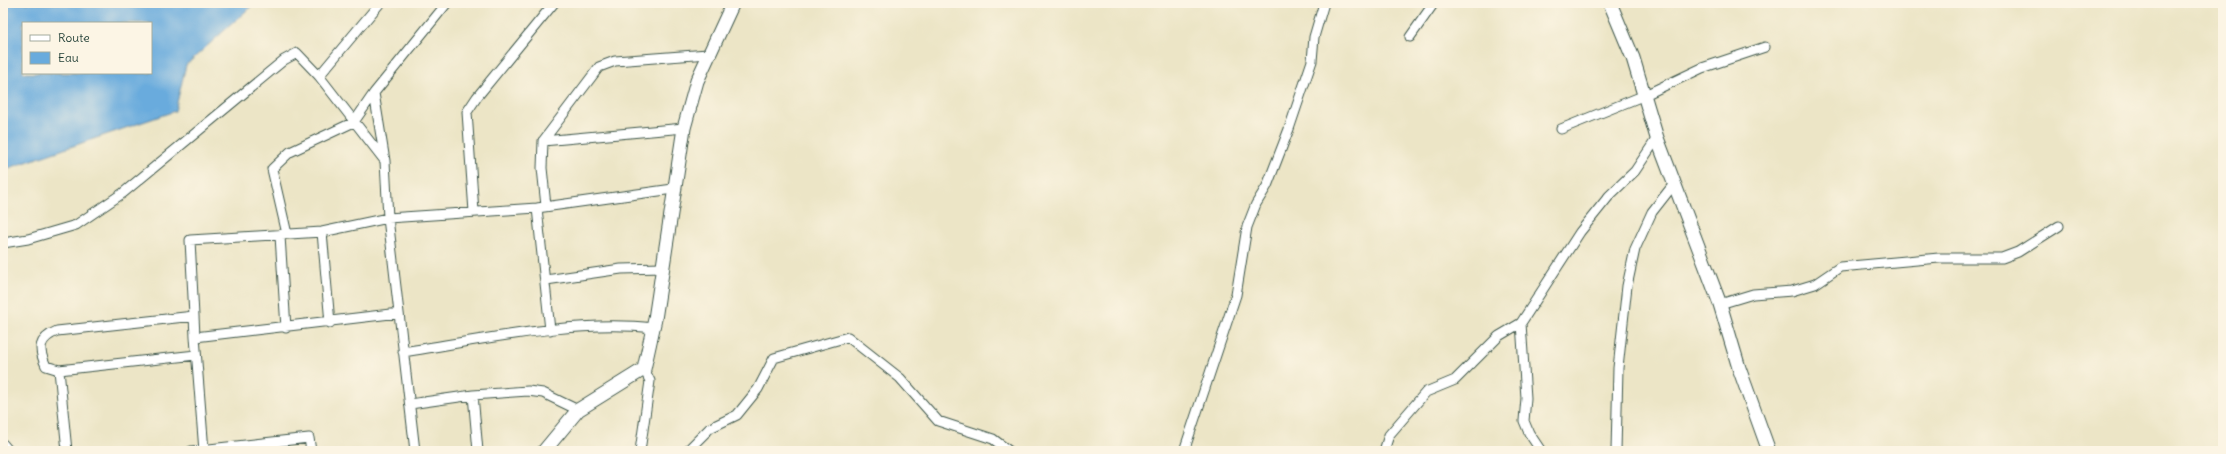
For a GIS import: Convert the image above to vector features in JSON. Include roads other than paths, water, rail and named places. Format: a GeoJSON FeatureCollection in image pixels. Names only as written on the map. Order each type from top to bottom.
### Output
{"type":"FeatureCollection","features":[{"type":"Feature","properties":{"kind":"street"},"geometry":{"type":"LineString","coordinates":[[319,76],[380,3]]}},
{"type":"Feature","properties":{"kind":"street"},"geometry":{"type":"LineString","coordinates":[[286,328],[283,235],[272,169],[290,152],[354,122],[374,93],[447,3]]}},
{"type":"Feature","properties":{"kind":"street"},"geometry":{"type":"LineString","coordinates":[[474,212],[467,112],[477,97],[554,3]]}},
{"type":"Feature","properties":{"kind":"street"},"geometry":{"type":"LineString","coordinates":[[640,451],[650,381],[644,369],[653,328],[673,189],[684,128],[697,81],[708,54],[733,3]]}},
{"type":"Feature","properties":{"kind":"street"},"geometry":{"type":"LineString","coordinates":[[1184,451],[1236,295],[1247,227],[1256,204],[1267,186],[1289,129],[1312,61],[1314,37],[1324,3]]}},
{"type":"Feature","properties":{"kind":"street"},"geometry":{"type":"LineString","coordinates":[[1410,37],[1434,3]]}},
{"type":"Feature","properties":{"kind":"street"},"geometry":{"type":"LineString","coordinates":[[1610,3],[1633,58],[1657,138],[1720,304],[1739,368],[1769,451]]}},
{"type":"Feature","properties":{"kind":"street"},"geometry":{"type":"LineString","coordinates":[[1561,129],[1644,95],[1702,68],[1765,47]]}},
{"type":"Feature","properties":{"kind":"street"},"geometry":{"type":"LineString","coordinates":[[3,243],[28,239],[76,225],[123,193],[284,60],[297,53],[319,76],[385,161]]}},
{"type":"Feature","properties":{"kind":"street"},"geometry":{"type":"LineString","coordinates":[[546,206],[542,168],[543,141],[599,66],[615,61],[708,54]]}},
{"type":"Feature","properties":{"kind":"street"},"geometry":{"type":"LineString","coordinates":[[374,93],[385,161],[388,218],[415,451]]}},
{"type":"Feature","properties":{"kind":"street"},"geometry":{"type":"LineString","coordinates":[[543,141],[684,128]]}},
{"type":"Feature","properties":{"kind":"street"},"geometry":{"type":"LineString","coordinates":[[1384,451],[1388,435],[1426,392],[1455,380],[1499,336],[1521,323],[1580,232],[1609,196],[1635,171],[1657,138]]}},
{"type":"Feature","properties":{"kind":"street"},"geometry":{"type":"LineString","coordinates":[[1616,451],[1618,368],[1626,286],[1635,249],[1652,212],[1674,184]]}},
{"type":"Feature","properties":{"kind":"street"},"geometry":{"type":"LineString","coordinates":[[204,450],[196,356],[190,240],[322,232],[388,218],[537,208],[673,189]]}},
{"type":"Feature","properties":{"kind":"street"},"geometry":{"type":"LineString","coordinates":[[537,208],[546,280],[550,330]]}},
{"type":"Feature","properties":{"kind":"street"},"geometry":{"type":"LineString","coordinates":[[1720,304],[1753,294],[1792,291],[1815,284],[1840,267],[1939,258],[2002,258],[2018,252],[2059,226]]}},
{"type":"Feature","properties":{"kind":"street"},"geometry":{"type":"LineString","coordinates":[[322,232],[330,322]]}},
{"type":"Feature","properties":{"kind":"street"},"geometry":{"type":"LineString","coordinates":[[546,280],[621,269],[662,268]]}},
{"type":"Feature","properties":{"kind":"street"},"geometry":{"type":"LineString","coordinates":[[195,337],[286,328],[399,313]]}},
{"type":"Feature","properties":{"kind":"street"},"geometry":{"type":"LineString","coordinates":[[194,316],[57,331],[48,335],[42,343],[41,354],[46,366],[59,370],[196,356]]}},
{"type":"Feature","properties":{"kind":"street"},"geometry":{"type":"LineString","coordinates":[[1521,323],[1526,398],[1524,421],[1528,433],[1541,451]]}},
{"type":"Feature","properties":{"kind":"street"},"geometry":{"type":"LineString","coordinates":[[403,352],[550,330],[628,325],[653,328]]}},
{"type":"Feature","properties":{"kind":"street"},"geometry":{"type":"LineString","coordinates":[[687,451],[710,428],[737,415],[758,389],[774,358],[848,337],[900,378],[938,420],[993,439],[1009,451]]}},
{"type":"Feature","properties":{"kind":"street"},"geometry":{"type":"LineString","coordinates":[[544,451],[578,410],[644,369]]}},
{"type":"Feature","properties":{"kind":"street"},"geometry":{"type":"LineString","coordinates":[[59,370],[67,451]]}},
{"type":"Feature","properties":{"kind":"street"},"geometry":{"type":"LineString","coordinates":[[410,404],[473,395],[528,391],[543,393],[578,410]]}},
{"type":"Feature","properties":{"kind":"street"},"geometry":{"type":"LineString","coordinates":[[473,395],[478,451]]}},
{"type":"Feature","properties":{"kind":"street"},"geometry":{"type":"LineString","coordinates":[[191,451],[309,438],[311,451]]}},
{"type":"Feature","properties":{"kind":"street"},"geometry":{"type":"LineString","coordinates":[[3,444],[9,451]]}},
{"type":"Feature","properties":{"kind":"water"},"geometry":{"type":"Polygon","coordinates":[[[3,3],[255,3],[186,65],[175,111],[3,170],[3,3]]]}}]}
